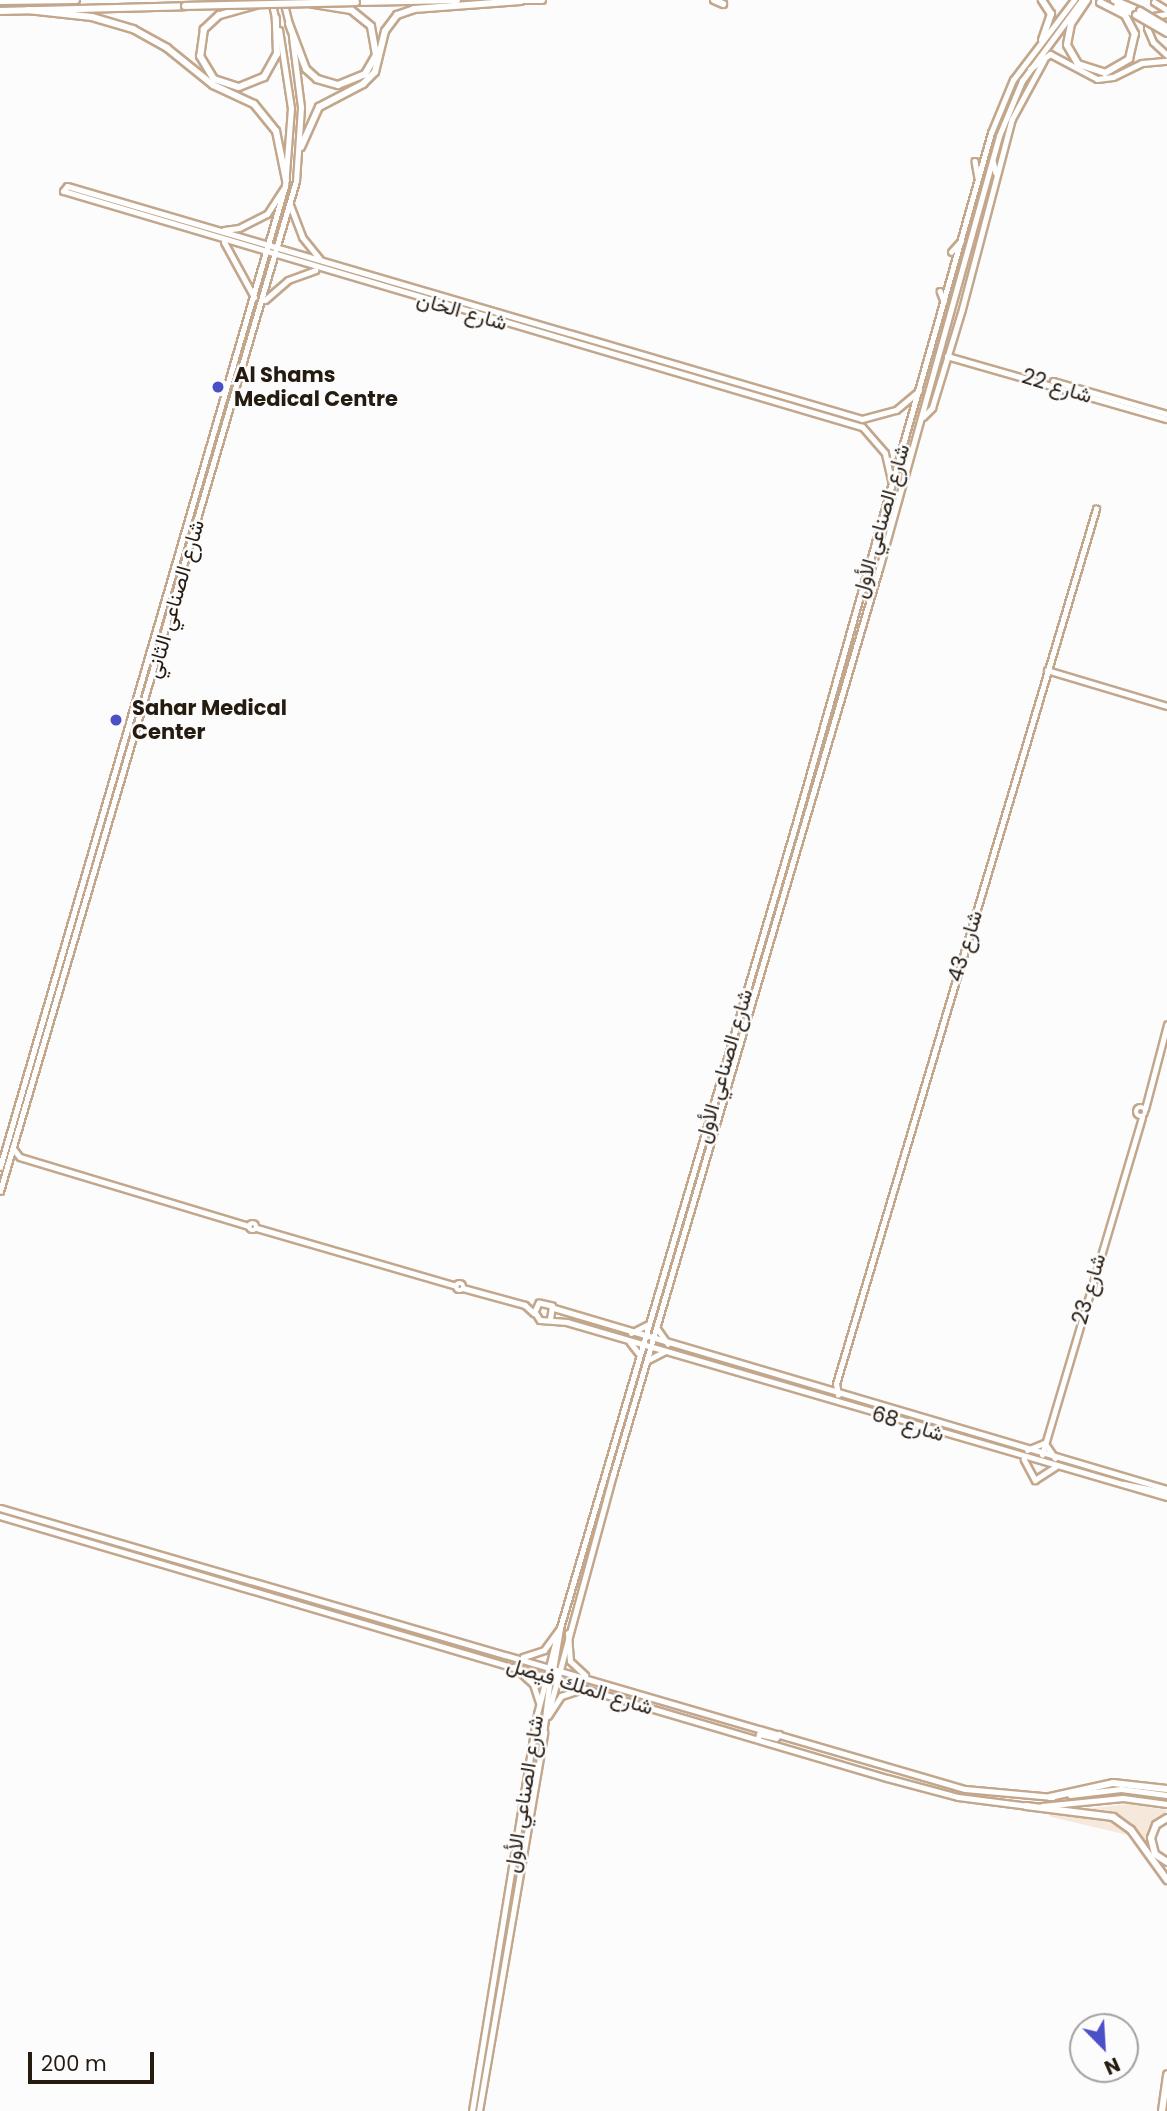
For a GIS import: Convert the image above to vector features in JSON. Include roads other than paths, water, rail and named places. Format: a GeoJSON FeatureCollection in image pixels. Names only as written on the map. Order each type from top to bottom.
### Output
{"type":"FeatureCollection","features":[{"type":"Feature","properties":{"kind":"highway"},"geometry":{"type":"LineString","coordinates":[[0,1],[76,0]]}},
{"type":"Feature","properties":{"kind":"highway"},"geometry":{"type":"LineString","coordinates":[[0,10],[457,0]]}},
{"type":"Feature","properties":{"kind":"highway"},"geometry":{"type":"LineString","coordinates":[[300,147],[319,107],[363,84],[375,72],[385,31],[397,15],[414,9],[542,0]]}},
{"type":"Feature","properties":{"kind":"highway"},"geometry":{"type":"LineString","coordinates":[[714,0],[723,4]]}},
{"type":"Feature","properties":{"kind":"highway"},"geometry":{"type":"LineString","coordinates":[[1042,0],[1051,14],[1042,40]]}},
{"type":"Feature","properties":{"kind":"highway"},"geometry":{"type":"LineString","coordinates":[[1100,2],[1125,15],[1135,34],[1129,59],[1105,73],[1078,64],[1067,45],[1070,24],[1089,0],[1100,2],[1138,13],[1167,33]]}},
{"type":"Feature","properties":{"kind":"highway"},"geometry":{"type":"LineString","coordinates":[[1114,0],[1167,27]]}},
{"type":"Feature","properties":{"kind":"highway"},"geometry":{"type":"LineString","coordinates":[[289,24],[309,72],[324,82],[345,84],[365,74],[376,55],[374,33],[355,12],[311,4]]}},
{"type":"Feature","properties":{"kind":"highway"},"geometry":{"type":"LineString","coordinates":[[255,5],[215,17],[199,43],[202,63],[214,79],[232,86],[252,84],[275,60],[276,18]]}},
{"type":"Feature","properties":{"kind":"highway"},"geometry":{"type":"LineString","coordinates":[[28,9],[92,17],[133,29],[167,48],[213,85],[254,104],[276,131],[286,183]]}},
{"type":"Feature","properties":{"kind":"highway"},"geometry":{"type":"LineString","coordinates":[[1050,1797],[1113,1783],[1167,1789]]}},
{"type":"Feature","properties":{"kind":"highway"},"geometry":{"type":"LineString","coordinates":[[1026,1806],[1113,1816],[1131,1830],[1167,1880]]}},
{"type":"Feature","properties":{"kind":"highway"},"geometry":{"type":"LineString","coordinates":[[1167,1818],[1153,1828],[1151,1841],[1155,1854],[1167,1862]]}},
{"type":"Feature","properties":{"kind":"highway"},"geometry":{"type":"LineString","coordinates":[[1162,2111],[1167,2074]]}},
{"type":"Feature","properties":{"kind":"main road","name":"شارع الصناعي الأول"},"geometry":{"type":"LineString","coordinates":[[560,1628],[978,181],[1013,80],[1074,0]]}},
{"type":"Feature","properties":{"kind":"main road","name":"شارع الصناعي الأول"},"geometry":{"type":"LineString","coordinates":[[472,2111],[539,1703],[568,1633],[923,417],[1007,113],[1030,69],[1082,0]]}},
{"type":"Feature","properties":{"kind":"main road","name":"شارع الصناعي الثاني"},"geometry":{"type":"LineString","coordinates":[[0,1164],[265,263],[286,183],[291,97],[272,1]]}},
{"type":"Feature","properties":{"kind":"main road","name":"شارع الصناعي الثاني"},"geometry":{"type":"LineString","coordinates":[[0,1191],[290,205],[300,147],[300,85],[283,1]]}},
{"type":"Feature","properties":{"kind":"main road"},"geometry":{"type":"LineString","coordinates":[[1154,2],[1167,12]]}},
{"type":"Feature","properties":{"kind":"main road"},"geometry":{"type":"LineString","coordinates":[[1167,12],[1153,16],[1147,28],[1153,42],[1167,55]]}},
{"type":"Feature","properties":{"kind":"main road"},"geometry":{"type":"LineString","coordinates":[[1030,69],[1049,54],[1061,56],[1079,73],[1097,79],[1113,77],[1146,62],[1167,61]]}},
{"type":"Feature","properties":{"kind":"main road"},"geometry":{"type":"LineString","coordinates":[[923,417],[932,408],[1016,109],[1049,54]]}},
{"type":"Feature","properties":{"kind":"main road"},"geometry":{"type":"LineString","coordinates":[[1005,85],[1013,80]]}},
{"type":"Feature","properties":{"kind":"main road"},"geometry":{"type":"LineString","coordinates":[[1007,113],[1016,109]]}},
{"type":"Feature","properties":{"kind":"main road"},"geometry":{"type":"LineString","coordinates":[[993,160],[996,173]]}},
{"type":"Feature","properties":{"kind":"main road"},"geometry":{"type":"LineString","coordinates":[[975,161],[978,181]]}},
{"type":"Feature","properties":{"kind":"main road"},"geometry":{"type":"LineString","coordinates":[[216,230],[239,228],[267,214],[286,183]]}},
{"type":"Feature","properties":{"kind":"main road","name":"شارع الخان"},"geometry":{"type":"LineString","coordinates":[[892,484],[885,453],[862,427],[63,194],[66,187],[862,419],[890,413],[919,391]]}},
{"type":"Feature","properties":{"kind":"main road"},"geometry":{"type":"LineString","coordinates":[[290,205],[302,237],[323,262]]}},
{"type":"Feature","properties":{"kind":"main road"},"geometry":{"type":"LineString","coordinates":[[272,237],[281,239]]}},
{"type":"Feature","properties":{"kind":"main road"},"geometry":{"type":"LineString","coordinates":[[221,240],[233,253],[254,297]]}},
{"type":"Feature","properties":{"kind":"main road"},"geometry":{"type":"LineString","coordinates":[[951,252],[961,240]]}},
{"type":"Feature","properties":{"kind":"main road"},"geometry":{"type":"LineString","coordinates":[[265,263],[272,265]]}},
{"type":"Feature","properties":{"kind":"main road"},"geometry":{"type":"LineString","coordinates":[[261,305],[278,286],[317,269]]}},
{"type":"Feature","properties":{"kind":"main road"},"geometry":{"type":"LineString","coordinates":[[940,291],[944,302]]}},
{"type":"Feature","properties":{"kind":"main road","name":"شارع 22"},"geometry":{"type":"LineString","coordinates":[[949,347],[959,354],[1167,416]]}},
{"type":"Feature","properties":{"kind":"main road","name":"شارع 22"},"geometry":{"type":"LineString","coordinates":[[946,357],[956,355],[1167,416]]}},
{"type":"Feature","properties":{"kind":"main road"},"geometry":{"type":"LineString","coordinates":[[939,360],[946,357]]}},
{"type":"Feature","properties":{"kind":"main road","name":"شارع 43"},"geometry":{"type":"LineString","coordinates":[[838,1395],[836,1384],[1096,509]]}},
{"type":"Feature","properties":{"kind":"main road"},"geometry":{"type":"LineString","coordinates":[[1047,670],[1167,706]]}},
{"type":"Feature","properties":{"kind":"main road"},"geometry":{"type":"LineString","coordinates":[[1139,1116],[1167,1025]]}},
{"type":"Feature","properties":{"kind":"main road"},"geometry":{"type":"LineString","coordinates":[[1139,1116],[1142,1108]]}},
{"type":"Feature","properties":{"kind":"main road","name":"شارع 23"},"geometry":{"type":"LineString","coordinates":[[1041,1455],[1139,1116]]}},
{"type":"Feature","properties":{"kind":"main road"},"geometry":{"type":"LineString","coordinates":[[13,1148],[20,1157],[250,1226],[252,1231],[257,1228],[456,1286],[459,1291],[463,1288],[524,1305],[539,1303],[535,1315],[524,1305]]}},
{"type":"Feature","properties":{"kind":"main road"},"geometry":{"type":"LineString","coordinates":[[9,1161],[20,1157]]}},
{"type":"Feature","properties":{"kind":"main road","name":"شارع 68"},"geometry":{"type":"LineString","coordinates":[[539,1303],[653,1340],[1167,1493]]}},
{"type":"Feature","properties":{"kind":"main road"},"geometry":{"type":"LineString","coordinates":[[550,1319],[553,1307]]}},
{"type":"Feature","properties":{"kind":"main road","name":"شارع 68"},"geometry":{"type":"LineString","coordinates":[[535,1315],[1022,1458],[1122,1485],[1167,1493]]}},
{"type":"Feature","properties":{"kind":"main road"},"geometry":{"type":"LineString","coordinates":[[631,1333],[649,1324]]}},
{"type":"Feature","properties":{"kind":"main road"},"geometry":{"type":"LineString","coordinates":[[657,1327],[668,1344]]}},
{"type":"Feature","properties":{"kind":"main road"},"geometry":{"type":"LineString","coordinates":[[630,1342],[640,1356]]}},
{"type":"Feature","properties":{"kind":"main road"},"geometry":{"type":"LineString","coordinates":[[646,1364],[664,1352]]}},
{"type":"Feature","properties":{"kind":"main road"},"geometry":{"type":"LineString","coordinates":[[827,1392],[836,1384]]}},
{"type":"Feature","properties":{"kind":"main road"},"geometry":{"type":"LineString","coordinates":[[1025,1450],[1045,1443],[1059,1460]]}},
{"type":"Feature","properties":{"kind":"main road"},"geometry":{"type":"LineString","coordinates":[[1022,1458],[1035,1479],[1056,1467]]}},
{"type":"Feature","properties":{"kind":"main road","name":"شارع الملك فيصل"},"geometry":{"type":"LineString","coordinates":[[0,1508],[965,1789],[1050,1797],[1121,1789],[1167,1796]]}},
{"type":"Feature","properties":{"kind":"main road","name":"شارع الملك فيصل"},"geometry":{"type":"LineString","coordinates":[[0,1516],[958,1797],[1026,1806],[1123,1798],[1167,1804]]}},
{"type":"Feature","properties":{"kind":"main road"},"geometry":{"type":"LineString","coordinates":[[520,1658],[544,1650],[560,1628]]}},
{"type":"Feature","properties":{"kind":"main road"},"geometry":{"type":"LineString","coordinates":[[543,1735],[550,1677],[560,1628]]}},
{"type":"Feature","properties":{"kind":"main road"},"geometry":{"type":"LineString","coordinates":[[568,1633],[570,1661],[594,1680]]}},
{"type":"Feature","properties":{"kind":"main road"},"geometry":{"type":"LineString","coordinates":[[511,1665],[533,1684],[539,1703]]}},
{"type":"Feature","properties":{"kind":"main road","name":"شارع الصناعي الأول"},"geometry":{"type":"LineString","coordinates":[[479,2111],[548,1716],[550,1677]]}},
{"type":"Feature","properties":{"kind":"main road"},"geometry":{"type":"LineString","coordinates":[[548,1716],[561,1696],[585,1688]]}},
{"type":"Feature","properties":{"kind":"main road"},"geometry":{"type":"LineString","coordinates":[[758,1738],[759,1734],[776,1738],[779,1734]]}},
{"type":"Feature","properties":{"kind":"place","name":"Al Shams Medical Centre"},"geometry":{"type":"Point","coordinates":[218,387]}},
{"type":"Feature","properties":{"kind":"place","name":"Sahar Medical Center"},"geometry":{"type":"Point","coordinates":[116,720]}}]}
